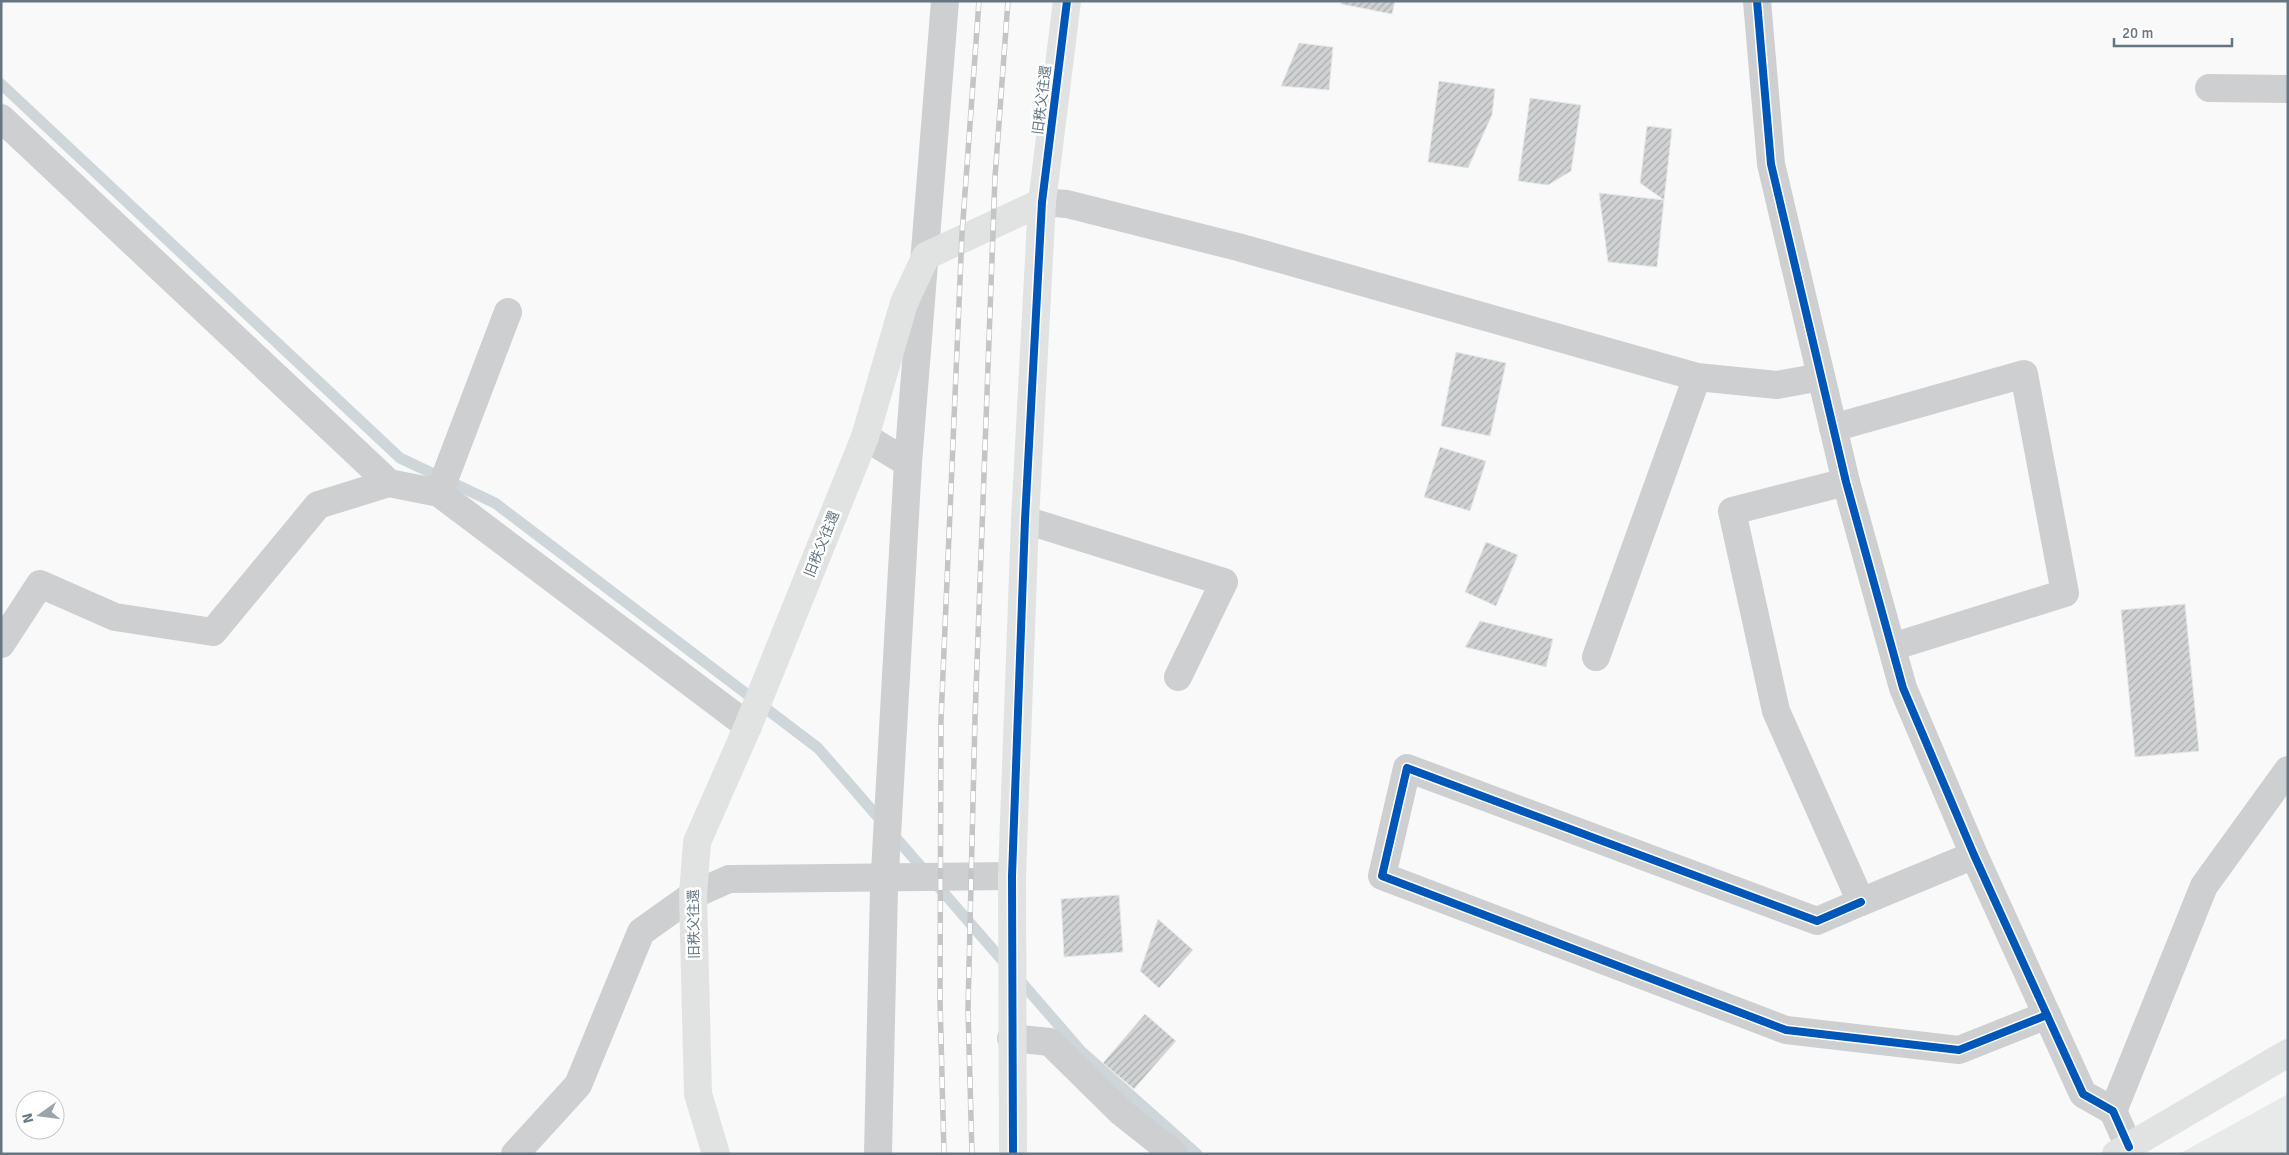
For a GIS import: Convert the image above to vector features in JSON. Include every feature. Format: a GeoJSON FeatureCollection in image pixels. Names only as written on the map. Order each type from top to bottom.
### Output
{"type":"FeatureCollection","features":[{"type":"Feature","properties":{"kind":"street"},"geometry":{"type":"LineString","coordinates":[[878,1154],[885,877],[908,463],[945,1]]}},
{"type":"Feature","properties":{"kind":"street","name":"旧秩父往還"},"geometry":{"type":"LineString","coordinates":[[1013,1154],[1011,1038],[1012,876],[1025,520],[1042,202],[1067,1]]}},
{"type":"Feature","properties":{"kind":"street"},"geometry":{"type":"LineString","coordinates":[[1757,1],[1770,164],[1846,482],[1903,688],[1974,855],[2083,1094],[2113,1111]]}},
{"type":"Feature","properties":{"kind":"street"},"geometry":{"type":"LineString","coordinates":[[2208,88],[2288,89]]}},
{"type":"Feature","properties":{"kind":"street"},"geometry":{"type":"LineString","coordinates":[[1,118],[389,483]]}},
{"type":"Feature","properties":{"kind":"street"},"geometry":{"type":"LineString","coordinates":[[926,256],[1042,202],[1067,204],[1238,247],[1698,377],[1777,385],[1821,376]]}},
{"type":"Feature","properties":{"kind":"street","name":"旧秩父往還"},"geometry":{"type":"LineString","coordinates":[[716,1154],[698,1094],[692,895],[697,842],[748,726],[866,437],[904,303],[926,256]]}},
{"type":"Feature","properties":{"kind":"street"},"geometry":{"type":"LineString","coordinates":[[438,493],[508,312]]}},
{"type":"Feature","properties":{"kind":"street"},"geometry":{"type":"LineString","coordinates":[[1833,428],[2024,374],[2065,593],[1892,647]]}},
{"type":"Feature","properties":{"kind":"street"},"geometry":{"type":"LineString","coordinates":[[1596,657],[1698,377]]}},
{"type":"Feature","properties":{"kind":"street"},"geometry":{"type":"LineString","coordinates":[[866,437],[908,463]]}},
{"type":"Feature","properties":{"kind":"street"},"geometry":{"type":"LineString","coordinates":[[1846,482],[1732,511],[1776,711],[1860,902]]}},
{"type":"Feature","properties":{"kind":"street"},"geometry":{"type":"LineString","coordinates":[[1,644],[40,584],[115,617],[213,632],[318,505],[389,483],[438,493],[748,726]]}},
{"type":"Feature","properties":{"kind":"street"},"geometry":{"type":"LineString","coordinates":[[1025,520],[1224,582],[1178,677]]}},
{"type":"Feature","properties":{"kind":"street"},"geometry":{"type":"LineString","coordinates":[[1974,855],[1817,921],[1407,768],[1382,876],[1786,1030],[1959,1050],[2047,1015]]}},
{"type":"Feature","properties":{"kind":"street"},"geometry":{"type":"LineString","coordinates":[[2288,770],[2204,886],[2113,1111],[2122,1150],[2288,1053]]}},
{"type":"Feature","properties":{"kind":"street"},"geometry":{"type":"LineString","coordinates":[[514,1154],[578,1085],[641,932],[692,895],[729,878],[1012,876]]}},
{"type":"Feature","properties":{"kind":"street"},"geometry":{"type":"LineString","coordinates":[[1011,1038],[1050,1042],[1121,1112],[1174,1154]]}},
{"type":"Feature","properties":{"kind":"shaded area"},"geometry":{"type":"Polygon","coordinates":[[[2288,1094],[2288,1154],[2179,1154],[2288,1094]]]}},
{"type":"Feature","properties":{"kind":"building"},"geometry":{"type":"Polygon","coordinates":[[[1341,1],[1395,1],[1392,14],[1341,4],[1341,1]]]}},
{"type":"Feature","properties":{"kind":"building"},"geometry":{"type":"Polygon","coordinates":[[[1299,43],[1333,47],[1329,90],[1281,86],[1299,43]]]}},
{"type":"Feature","properties":{"kind":"building"},"geometry":{"type":"Polygon","coordinates":[[[1439,81],[1495,89],[1492,115],[1468,168],[1428,162],[1439,81]]]}},
{"type":"Feature","properties":{"kind":"building"},"geometry":{"type":"Polygon","coordinates":[[[1530,98],[1581,105],[1571,171],[1548,185],[1518,181],[1530,98]]]}},
{"type":"Feature","properties":{"kind":"building"},"geometry":{"type":"Polygon","coordinates":[[[1647,126],[1672,129],[1664,200],[1640,183],[1647,126]]]}},
{"type":"Feature","properties":{"kind":"building"},"geometry":{"type":"Polygon","coordinates":[[[1599,193],[1664,200],[1657,267],[1608,262],[1599,193]]]}},
{"type":"Feature","properties":{"kind":"building"},"geometry":{"type":"Polygon","coordinates":[[[1456,352],[1506,363],[1490,436],[1441,426],[1456,352]]]}},
{"type":"Feature","properties":{"kind":"building"},"geometry":{"type":"Polygon","coordinates":[[[1440,447],[1486,461],[1470,511],[1424,497],[1440,447]]]}},
{"type":"Feature","properties":{"kind":"building"},"geometry":{"type":"Polygon","coordinates":[[[1486,542],[1518,555],[1496,606],[1465,592],[1486,542]]]}},
{"type":"Feature","properties":{"kind":"building"},"geometry":{"type":"Polygon","coordinates":[[[2185,604],[2199,751],[2135,757],[2121,610],[2185,604]]]}},
{"type":"Feature","properties":{"kind":"building"},"geometry":{"type":"Polygon","coordinates":[[[1480,621],[1553,639],[1546,667],[1465,647],[1480,621]]]}},
{"type":"Feature","properties":{"kind":"building"},"geometry":{"type":"Polygon","coordinates":[[[1119,895],[1123,952],[1064,957],[1061,899],[1119,895]]]}},
{"type":"Feature","properties":{"kind":"building"},"geometry":{"type":"Polygon","coordinates":[[[1158,919],[1193,950],[1159,988],[1140,971],[1158,919]]]}},
{"type":"Feature","properties":{"kind":"building"},"geometry":{"type":"Polygon","coordinates":[[[1145,1014],[1176,1041],[1134,1089],[1103,1063],[1145,1014]]]}},
{"type":"Feature","properties":{"kind":"waterway"},"geometry":{"type":"LineString","coordinates":[[1,84],[400,458],[495,503],[818,748],[1081,1051],[1197,1154]]}},
{"type":"Feature","properties":{"kind":"railway"},"geometry":{"type":"LineString","coordinates":[[944,1154],[940,999],[941,720],[962,234],[979,1]]}},
{"type":"Feature","properties":{"kind":"railway"},"geometry":{"type":"LineString","coordinates":[[972,1154],[968,1009],[975,718],[995,177],[1008,1]]}},
{"type":"Feature","properties":{"kind":"cycle path"},"geometry":{"type":"LineString","coordinates":[[1013,1154],[1012,876],[1025,520],[1042,202],[1067,1]]}},
{"type":"Feature","properties":{"kind":"cycle path"},"geometry":{"type":"LineString","coordinates":[[1757,1],[1771,164],[1846,482],[1903,688],[1974,855],[2083,1094],[2113,1111],[2129,1147]]}},
{"type":"Feature","properties":{"kind":"cycle path"},"geometry":{"type":"LineString","coordinates":[[1861,902],[1817,921],[1407,768],[1382,876],[1786,1030],[1959,1050],[2047,1015]]}}]}
